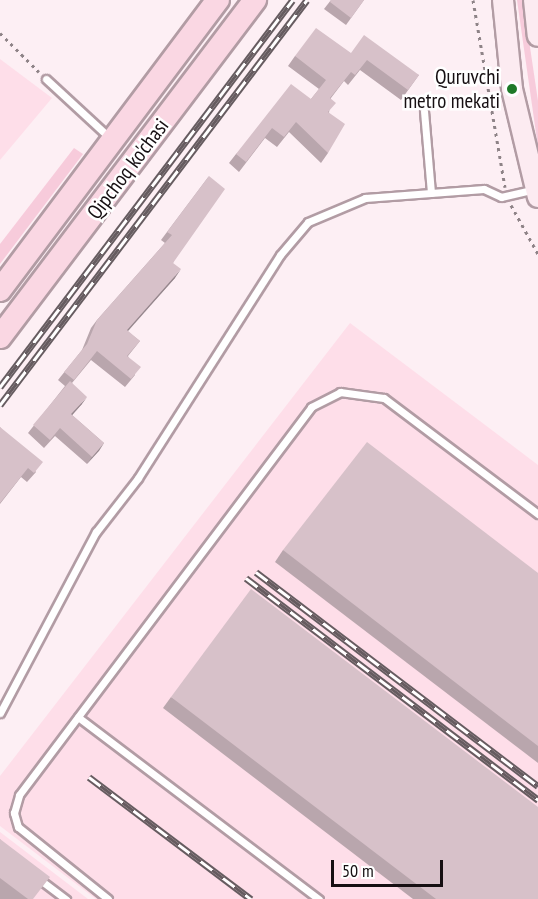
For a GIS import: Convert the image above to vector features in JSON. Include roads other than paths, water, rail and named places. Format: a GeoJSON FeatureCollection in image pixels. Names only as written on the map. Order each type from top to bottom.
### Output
{"type":"FeatureCollection","features":[{"type":"Feature","properties":{"kind":"main road","name":"Qipchoq ko'chasi"},"geometry":{"type":"LineString","coordinates":[[0,290],[218,0]]}},
{"type":"Feature","properties":{"kind":"main road","name":"Qipchoq ko'chasi"},"geometry":{"type":"LineString","coordinates":[[0,337],[255,0]]}},
{"type":"Feature","properties":{"kind":"street"},"geometry":{"type":"LineString","coordinates":[[502,0],[512,89],[536,193]]}},
{"type":"Feature","properties":{"kind":"street"},"geometry":{"type":"LineString","coordinates":[[534,0],[538,36]]}},
{"type":"Feature","properties":{"kind":"lane"},"geometry":{"type":"LineString","coordinates":[[46,79],[113,140]]}},
{"type":"Feature","properties":{"kind":"lane"},"geometry":{"type":"LineString","coordinates":[[423,111],[431,193]]}},
{"type":"Feature","properties":{"kind":"lane"},"geometry":{"type":"LineString","coordinates":[[0,713],[96,532],[138,478],[280,255],[308,222],[334,206],[365,198],[484,189],[507,195],[536,193]]}},
{"type":"Feature","properties":{"kind":"lane"},"geometry":{"type":"LineString","coordinates":[[108,899],[32,841],[14,813],[19,795],[311,407],[340,392],[384,398],[538,514]]}},
{"type":"Feature","properties":{"kind":"lane"},"geometry":{"type":"LineString","coordinates":[[78,717],[319,899]]}},
{"type":"Feature","properties":{"kind":"lane"},"geometry":{"type":"LineString","coordinates":[[28,870],[66,899]]}},
{"type":"Feature","properties":{"kind":"railway"},"geometry":{"type":"LineString","coordinates":[[0,387],[293,0]]}},
{"type":"Feature","properties":{"kind":"railway"},"geometry":{"type":"LineString","coordinates":[[0,405],[307,0]]}},
{"type":"Feature","properties":{"kind":"railway"},"geometry":{"type":"LineString","coordinates":[[256,572],[538,786]]}},
{"type":"Feature","properties":{"kind":"railway"},"geometry":{"type":"LineString","coordinates":[[246,578],[538,800]]}},
{"type":"Feature","properties":{"kind":"railway"},"geometry":{"type":"LineString","coordinates":[[89,777],[251,899]]}},
{"type":"Feature","properties":{"kind":"place","name":"Quruvchi metro mekati"},"geometry":{"type":"Point","coordinates":[512,89]}}]}
